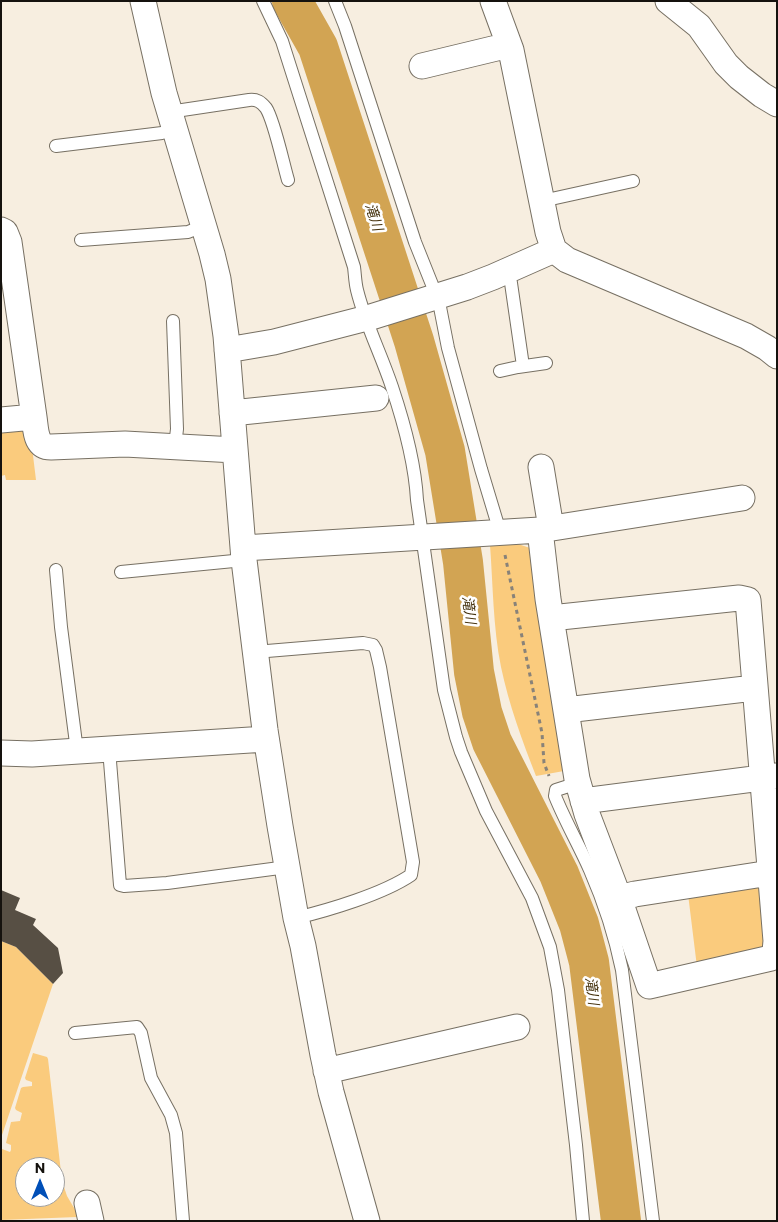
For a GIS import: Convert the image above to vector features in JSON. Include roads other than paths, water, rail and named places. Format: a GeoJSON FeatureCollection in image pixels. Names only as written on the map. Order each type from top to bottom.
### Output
{"type":"FeatureCollection","features":[{"type":"Feature","properties":{"kind":"street"},"geometry":{"type":"LineString","coordinates":[[143,1],[150,37],[172,121],[218,279],[227,350],[243,554],[266,738],[296,918],[326,1071],[367,1221]]}},
{"type":"Feature","properties":{"kind":"street"},"geometry":{"type":"LineString","coordinates":[[493,1],[509,45],[548,232],[554,250],[567,260],[746,336],[777,356]]}},
{"type":"Feature","properties":{"kind":"street"},"geometry":{"type":"LineString","coordinates":[[668,1],[698,26],[738,77],[777,104]]}},
{"type":"Feature","properties":{"kind":"street"},"geometry":{"type":"LineString","coordinates":[[422,66],[509,45]]}},
{"type":"Feature","properties":{"kind":"street"},"geometry":{"type":"LineString","coordinates":[[1,230],[5,232],[9,242],[39,442],[46,447],[109,444],[235,450]]}},
{"type":"Feature","properties":{"kind":"street"},"geometry":{"type":"LineString","coordinates":[[227,350],[274,342],[369,317],[467,287],[554,250]]}},
{"type":"Feature","properties":{"kind":"street"},"geometry":{"type":"LineString","coordinates":[[232,413],[376,398]]}},
{"type":"Feature","properties":{"kind":"street"},"geometry":{"type":"LineString","coordinates":[[1,420],[34,418]]}},
{"type":"Feature","properties":{"kind":"street"},"geometry":{"type":"LineString","coordinates":[[541,467],[551,618],[566,710],[572,791],[619,898],[649,986],[771,958],[775,952],[776,941],[770,873],[769,777],[754,688],[748,600],[739,598],[551,618]]}},
{"type":"Feature","properties":{"kind":"street"},"geometry":{"type":"LineString","coordinates":[[243,554],[426,537],[546,529],[742,498]]}},
{"type":"Feature","properties":{"kind":"street"},"geometry":{"type":"LineString","coordinates":[[566,710],[754,688]]}},
{"type":"Feature","properties":{"kind":"street"},"geometry":{"type":"LineString","coordinates":[[1,753],[23,754],[77,751],[266,738]]}},
{"type":"Feature","properties":{"kind":"street"},"geometry":{"type":"LineString","coordinates":[[572,791],[769,777]]}},
{"type":"Feature","properties":{"kind":"street"},"geometry":{"type":"LineString","coordinates":[[619,898],[770,873]]}},
{"type":"Feature","properties":{"kind":"street"},"geometry":{"type":"LineString","coordinates":[[326,1071],[517,1028]]}},
{"type":"Feature","properties":{"kind":"lane"},"geometry":{"type":"LineString","coordinates":[[263,1],[282,41],[354,267],[356,289],[369,317],[371,335],[392,388],[406,433],[416,477],[426,537],[444,690],[458,744],[486,811],[532,898],[550,947],[558,990],[584,1221]]}},
{"type":"Feature","properties":{"kind":"lane"},"geometry":{"type":"LineString","coordinates":[[334,1],[345,26],[433,296],[481,469],[495,532]]}},
{"type":"Feature","properties":{"kind":"lane"},"geometry":{"type":"LineString","coordinates":[[56,146],[162,133],[172,121],[255,99],[260,102],[269,114],[288,180]]}},
{"type":"Feature","properties":{"kind":"lane"},"geometry":{"type":"LineString","coordinates":[[542,201],[633,181]]}},
{"type":"Feature","properties":{"kind":"lane"},"geometry":{"type":"LineString","coordinates":[[81,240],[188,232],[203,226]]}},
{"type":"Feature","properties":{"kind":"lane"},"geometry":{"type":"LineString","coordinates":[[507,271],[511,283],[523,366]]}},
{"type":"Feature","properties":{"kind":"lane"},"geometry":{"type":"LineString","coordinates":[[173,321],[177,429],[175,446]]}},
{"type":"Feature","properties":{"kind":"lane"},"geometry":{"type":"LineString","coordinates":[[500,371],[546,363]]}},
{"type":"Feature","properties":{"kind":"lane"},"geometry":{"type":"LineString","coordinates":[[122,572],[243,554]]}},
{"type":"Feature","properties":{"kind":"lane"},"geometry":{"type":"LineString","coordinates":[[56,570],[61,627],[77,751]]}},
{"type":"Feature","properties":{"kind":"lane"},"geometry":{"type":"LineString","coordinates":[[255,652],[363,643],[373,645],[380,667],[413,862],[411,875],[399,883],[357,899],[296,918]]}},
{"type":"Feature","properties":{"kind":"lane"},"geometry":{"type":"LineString","coordinates":[[109,749],[120,885],[167,883],[287,867]]}},
{"type":"Feature","properties":{"kind":"lane"},"geometry":{"type":"LineString","coordinates":[[572,791],[555,796],[590,869],[602,899],[618,950],[653,1221]]}},
{"type":"Feature","properties":{"kind":"lane"},"geometry":{"type":"LineString","coordinates":[[75,1033],[137,1028],[141,1033],[151,1078],[171,1115],[176,1133],[183,1221]]}},
{"type":"Feature","properties":{"kind":"waterway","name":"滝川"},"geometry":{"type":"LineString","coordinates":[[292,1],[318,47],[414,341],[445,451],[463,562],[474,672],[482,712],[492,742],[559,874],[579,924],[589,962],[621,1221]]}}]}
